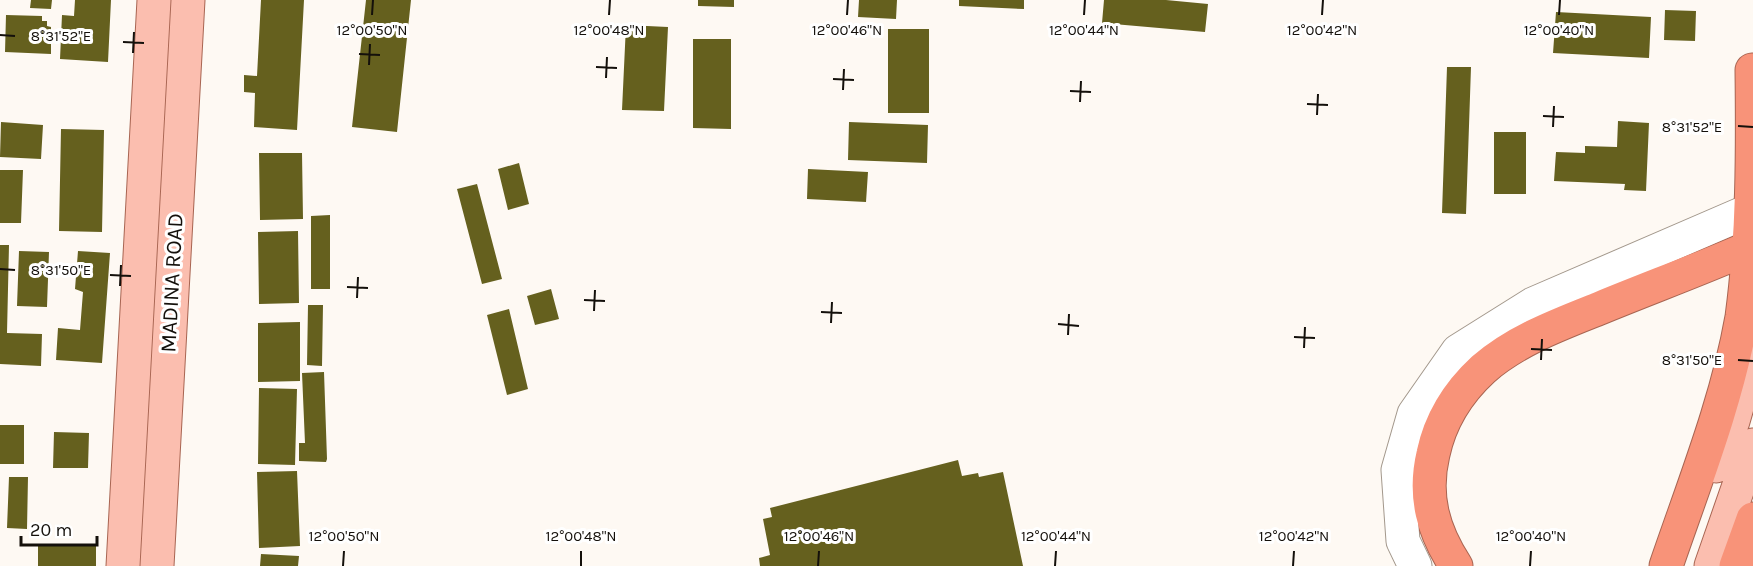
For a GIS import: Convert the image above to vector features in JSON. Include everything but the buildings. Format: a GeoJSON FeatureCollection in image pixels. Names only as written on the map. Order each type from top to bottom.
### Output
{"type":"FeatureCollection","features":[{"type":"Feature","properties":{"kind":"highway"},"geometry":{"type":"LineString","coordinates":[[1666,566],[1718,417],[1742,317],[1752,247],[1753,71]]}},
{"type":"Feature","properties":{"kind":"highway"},"geometry":{"type":"LineString","coordinates":[[1456,566],[1436,529],[1428,504],[1428,473],[1437,434],[1451,406],[1473,379],[1510,351],[1567,321],[1752,247]]}},
{"type":"Feature","properties":{"kind":"highway"},"geometry":{"type":"LineString","coordinates":[[1736,566],[1752,529]]}},
{"type":"Feature","properties":{"kind":"main road","name":"MADINA ROAD"},"geometry":{"type":"LineString","coordinates":[[123,566],[154,0]]}},
{"type":"Feature","properties":{"kind":"main road","name":"MADINA ROAD"},"geometry":{"type":"LineString","coordinates":[[157,566],[188,0]]}},
{"type":"Feature","properties":{"kind":"main road"},"geometry":{"type":"LineString","coordinates":[[1679,566],[1733,421],[1753,351]]}},
{"type":"Feature","properties":{"kind":"main road"},"geometry":{"type":"LineString","coordinates":[[1711,566],[1753,445]]}},
{"type":"Feature","properties":{"kind":"street"},"geometry":{"type":"LineString","coordinates":[[1415,566],[1403,541],[1398,470],[1414,414],[1458,351],[1533,304],[1753,209]]}},
{"type":"Feature","properties":{"kind":"street"},"geometry":{"type":"LineString","coordinates":[[132,400],[165,401]]}}]}
